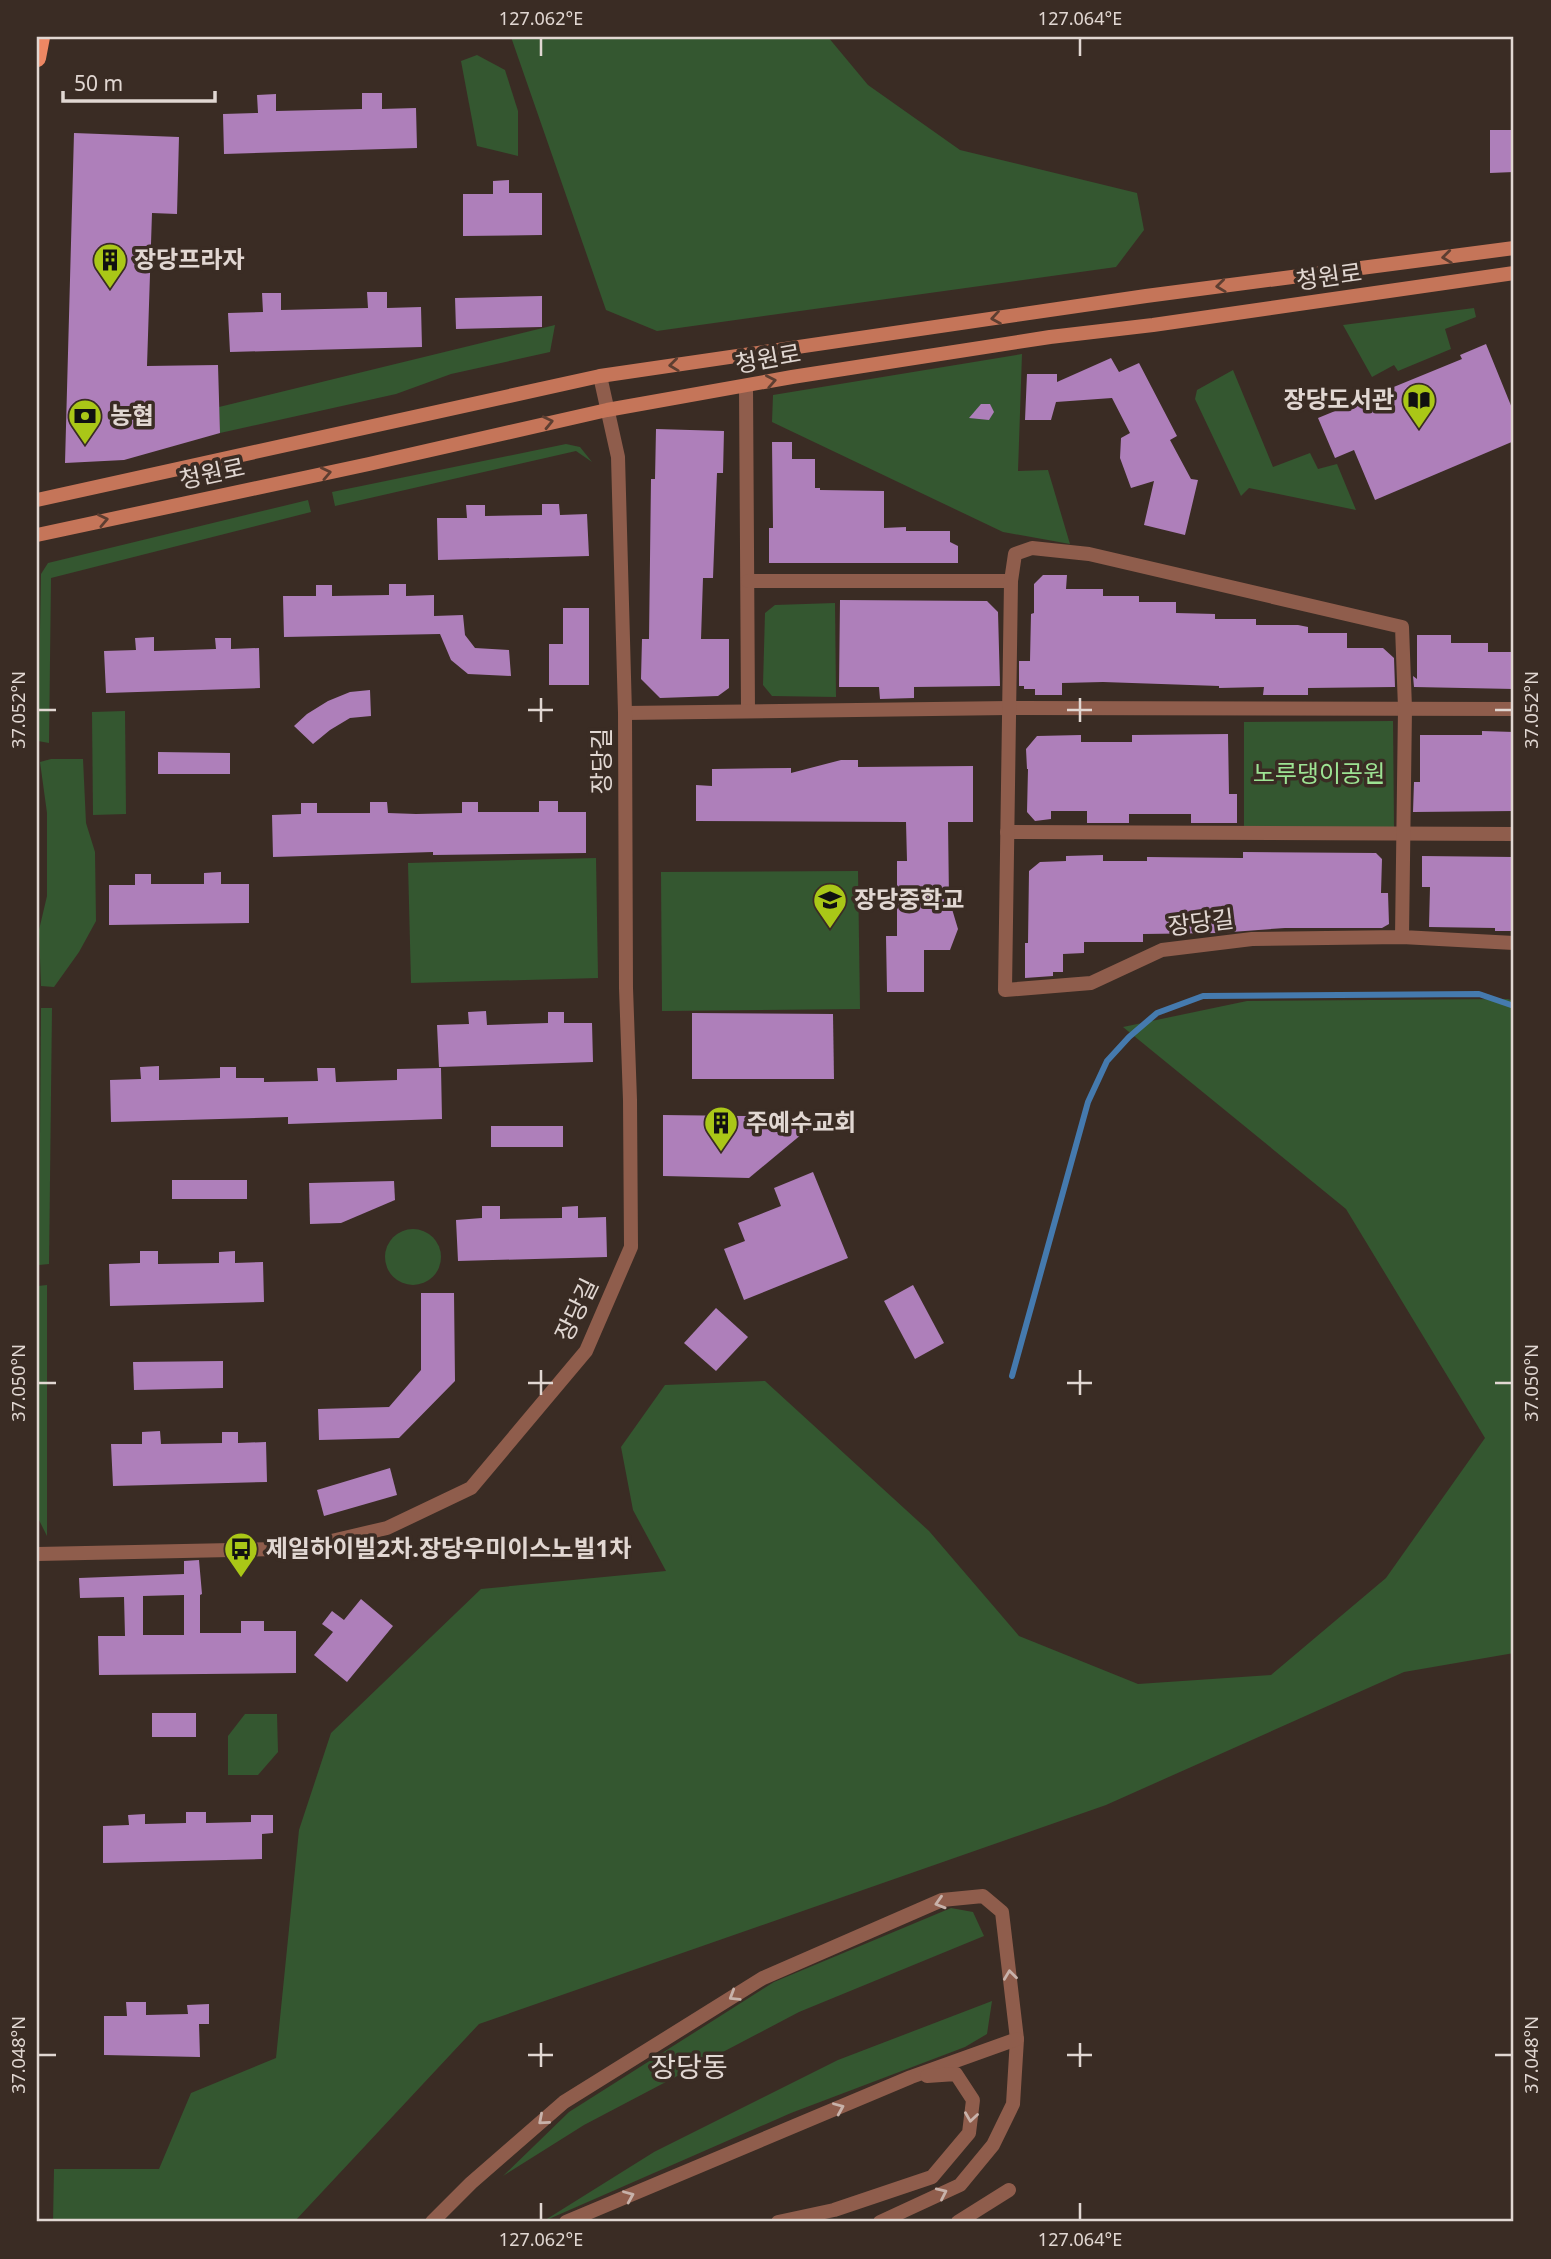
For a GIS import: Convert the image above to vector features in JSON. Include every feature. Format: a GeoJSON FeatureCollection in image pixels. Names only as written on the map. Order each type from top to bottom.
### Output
{"type":"FeatureCollection","features":[{"type":"Feature","properties":{"kind":"main road"},"geometry":{"type":"LineString","coordinates":[[37,58],[41,37]]}},
{"type":"Feature","properties":{"kind":"main road","name":"청원로"},"geometry":{"type":"LineString","coordinates":[[37,500],[600,376],[1146,296],[1514,248]]}},
{"type":"Feature","properties":{"kind":"main road","name":"청원로"},"geometry":{"type":"LineString","coordinates":[[37,535],[607,410],[1050,337],[1153,325],[1514,273]]}},
{"type":"Feature","properties":{"kind":"street","name":"장당길"},"geometry":{"type":"LineString","coordinates":[[37,1554],[306,1547],[387,1528],[471,1488],[586,1351],[631,1247],[625,713],[618,457],[600,376]]}},
{"type":"Feature","properties":{"kind":"street"},"geometry":{"type":"LineString","coordinates":[[746,386],[748,710]]}},
{"type":"Feature","properties":{"kind":"street","name":"장당길"},"geometry":{"type":"LineString","coordinates":[[1402,937],[1405,708],[1402,627],[1089,554],[1032,548],[1016,554],[1011,581],[1005,990],[1091,983],[1162,950],[1252,939],[1402,937],[1514,943]]}},
{"type":"Feature","properties":{"kind":"street"},"geometry":{"type":"LineString","coordinates":[[748,581],[1011,581]]}},
{"type":"Feature","properties":{"kind":"street","name":"장당길"},"geometry":{"type":"LineString","coordinates":[[625,713],[1009,708],[1514,709]]}},
{"type":"Feature","properties":{"kind":"street"},"geometry":{"type":"LineString","coordinates":[[1007,832],[1514,834]]}},
{"type":"Feature","properties":{"kind":"street"},"geometry":{"type":"LineString","coordinates":[[432,2222],[471,2183],[564,2102],[763,1978],[942,1900],[983,1896],[1002,1912],[1017,2039],[1013,2104],[993,2145],[960,2185],[880,2222]]}},
{"type":"Feature","properties":{"kind":"street"},"geometry":{"type":"LineString","coordinates":[[566,2222],[911,2077],[1017,2039]]}},
{"type":"Feature","properties":{"kind":"street"},"geometry":{"type":"LineString","coordinates":[[778,2222],[834,2210],[932,2177],[969,2133],[973,2100],[956,2074],[911,2077]]}},
{"type":"Feature","properties":{"kind":"street"},"geometry":{"type":"LineString","coordinates":[[958,2222],[1009,2190]]}},
{"type":"Feature","properties":{"kind":"green space"},"geometry":{"type":"Polygon","coordinates":[[[511,37],[828,37],[868,85],[960,150],[1137,193],[1144,230],[1116,267],[657,331],[606,310],[511,37]]]}},
{"type":"Feature","properties":{"kind":"green space"},"geometry":{"type":"Polygon","coordinates":[[[477,55],[505,70],[518,111],[518,156],[477,146],[461,61],[477,55]]]}},
{"type":"Feature","properties":{"kind":"green space"},"geometry":{"type":"Polygon","coordinates":[[[1474,308],[1476,317],[1445,329],[1451,349],[1398,371],[1394,365],[1372,377],[1343,325],[1474,308]]]}},
{"type":"Feature","properties":{"kind":"green space"},"geometry":{"type":"Polygon","coordinates":[[[555,325],[550,352],[451,374],[396,394],[220,433],[219,407],[555,325]]]}},
{"type":"Feature","properties":{"kind":"green space"},"geometry":{"type":"Polygon","coordinates":[[[1022,354],[1018,471],[1048,470],[1070,544],[1003,532],[772,422],[773,395],[1022,354]]]}},
{"type":"Feature","properties":{"kind":"green space"},"geometry":{"type":"Polygon","coordinates":[[[1233,370],[1273,467],[1310,453],[1318,469],[1337,464],[1356,510],[1249,488],[1241,496],[1195,399],[1197,390],[1233,370]]]}},
{"type":"Feature","properties":{"kind":"green space"},"geometry":{"type":"Polygon","coordinates":[[[566,444],[580,447],[592,462],[576,451],[335,506],[332,492],[566,444]]]}},
{"type":"Feature","properties":{"kind":"green space"},"geometry":{"type":"Polygon","coordinates":[[[308,500],[311,512],[51,578],[49,743],[38,741],[41,574],[48,563],[308,500]]]}},
{"type":"Feature","properties":{"kind":"green space"},"geometry":{"type":"Polygon","coordinates":[[[835,603],[836,697],[772,696],[763,685],[765,613],[775,605],[835,603]]]}},
{"type":"Feature","properties":{"kind":"green space"},"geometry":{"type":"Polygon","coordinates":[[[125,711],[126,814],[93,815],[92,712],[125,711]]]}},
{"type":"Feature","properties":{"kind":"green space","name":"노루댕이공원"},"geometry":{"type":"Polygon","coordinates":[[[1393,721],[1394,827],[1244,828],[1244,722],[1393,721]]]}},
{"type":"Feature","properties":{"kind":"green space"},"geometry":{"type":"Polygon","coordinates":[[[51,759],[83,759],[86,823],[95,852],[96,921],[79,952],[54,987],[41,986],[39,930],[47,896],[47,813],[40,762],[51,759]]]}},
{"type":"Feature","properties":{"kind":"green space"},"geometry":{"type":"Polygon","coordinates":[[[596,858],[598,978],[411,983],[408,863],[596,858]]]}},
{"type":"Feature","properties":{"kind":"green space"},"geometry":{"type":"Polygon","coordinates":[[[858,871],[860,1009],[662,1011],[661,872],[858,871]]]}},
{"type":"Feature","properties":{"kind":"green space"},"geometry":{"type":"Polygon","coordinates":[[[1247,1001],[1514,1001],[1514,1653],[1404,1672],[1106,1805],[479,2024],[294,2222],[53,2222],[54,2169],[159,2169],[191,2093],[276,2058],[299,1830],[331,1733],[481,1589],[666,1571],[633,1510],[621,1447],[665,1385],[765,1381],[929,1531],[1019,1636],[1138,1684],[1271,1675],[1386,1578],[1485,1438],[1346,1209],[1123,1027],[1247,1001]]]}},
{"type":"Feature","properties":{"kind":"green space"},"geometry":{"type":"Polygon","coordinates":[[[41,1008],[52,1008],[49,1264],[39,1265],[41,1008]]]}},
{"type":"Feature","properties":{"kind":"green space"},"geometry":{"type":"Polygon","coordinates":[[[407,1229],[419,1229],[433,1237],[441,1251],[439,1268],[433,1277],[419,1285],[407,1285],[390,1273],[385,1263],[385,1251],[397,1234],[407,1229]]]}},
{"type":"Feature","properties":{"kind":"green space"},"geometry":{"type":"Polygon","coordinates":[[[47,1285],[47,1536],[38,1518],[38,1286],[47,1285]]]}},
{"type":"Feature","properties":{"kind":"green space"},"geometry":{"type":"Polygon","coordinates":[[[245,1714],[277,1714],[278,1752],[258,1775],[228,1775],[228,1736],[245,1714]]]}},
{"type":"Feature","properties":{"kind":"green space"},"geometry":{"type":"Polygon","coordinates":[[[951,1908],[973,1912],[984,1936],[799,2012],[584,2125],[503,2176],[569,2112],[774,1982],[951,1908]]]}},
{"type":"Feature","properties":{"kind":"green space"},"geometry":{"type":"Polygon","coordinates":[[[992,2001],[987,2034],[965,2047],[791,2113],[542,2222],[654,2152],[838,2060],[992,2001]]]}},
{"type":"Feature","properties":{"kind":"building"},"geometry":{"type":"Polygon","coordinates":[[[362,93],[382,93],[382,109],[416,108],[417,148],[224,154],[223,114],[258,113],[257,95],[276,94],[276,111],[362,109],[362,93]]]}},
{"type":"Feature","properties":{"kind":"building"},"geometry":{"type":"Polygon","coordinates":[[[1490,130],[1514,130],[1514,172],[1490,173],[1490,130]]]}},
{"type":"Feature","properties":{"kind":"building","name":"장당프라자"},"geometry":{"type":"Polygon","coordinates":[[[74,133],[179,137],[177,214],[152,213],[147,366],[218,365],[220,433],[124,460],[65,463],[74,133]]]}},
{"type":"Feature","properties":{"kind":"building"},"geometry":{"type":"Polygon","coordinates":[[[509,180],[509,193],[542,193],[542,235],[463,236],[463,194],[493,194],[493,181],[509,180]]]}},
{"type":"Feature","properties":{"kind":"building"},"geometry":{"type":"Polygon","coordinates":[[[367,292],[387,292],[387,308],[421,307],[422,347],[230,352],[228,313],[263,312],[262,293],[281,293],[281,310],[368,308],[367,292]]]}},
{"type":"Feature","properties":{"kind":"building"},"geometry":{"type":"Polygon","coordinates":[[[542,296],[542,327],[456,329],[455,298],[542,296]]]}},
{"type":"Feature","properties":{"kind":"building","name":"장당도서관"},"geometry":{"type":"Polygon","coordinates":[[[1486,344],[1514,413],[1514,441],[1375,500],[1354,450],[1335,458],[1318,418],[1462,359],[1460,355],[1486,344]]]}},
{"type":"Feature","properties":{"kind":"building"},"geometry":{"type":"Polygon","coordinates":[[[1111,358],[1119,372],[1139,363],[1177,436],[1170,440],[1191,479],[1198,480],[1185,535],[1144,525],[1154,481],[1131,488],[1120,458],[1121,438],[1130,433],[1112,398],[1056,402],[1051,420],[1025,420],[1027,374],[1057,374],[1057,382],[1111,358]]]}},
{"type":"Feature","properties":{"kind":"building"},"geometry":{"type":"Polygon","coordinates":[[[981,404],[990,404],[994,412],[989,420],[969,418],[981,404]]]}},
{"type":"Feature","properties":{"kind":"building"},"geometry":{"type":"Polygon","coordinates":[[[656,429],[724,431],[723,473],[717,473],[713,578],[703,578],[701,639],[729,639],[729,688],[718,696],[660,698],[641,679],[642,639],[649,639],[651,479],[655,479],[656,429]]]}},
{"type":"Feature","properties":{"kind":"building"},"geometry":{"type":"Polygon","coordinates":[[[772,442],[792,442],[792,459],[815,459],[815,488],[884,491],[884,528],[950,531],[950,542],[958,546],[958,563],[769,563],[769,528],[773,528],[772,442]]]}},
{"type":"Feature","properties":{"kind":"building"},"geometry":{"type":"Polygon","coordinates":[[[542,504],[559,504],[560,515],[587,514],[589,556],[438,560],[437,518],[467,518],[466,505],[485,505],[485,516],[542,515],[542,504]]]}},
{"type":"Feature","properties":{"kind":"building"},"geometry":{"type":"Polygon","coordinates":[[[1043,575],[1067,575],[1066,589],[1103,589],[1103,596],[1139,596],[1139,602],[1176,602],[1176,613],[1215,614],[1215,619],[1256,619],[1256,625],[1298,625],[1308,627],[1308,633],[1347,633],[1347,648],[1383,648],[1394,658],[1395,687],[1308,688],[1308,695],[1263,695],[1264,687],[1219,688],[1103,682],[1062,683],[1062,695],[1035,695],[1035,689],[1019,686],[1019,661],[1030,661],[1034,584],[1043,575]]]}},
{"type":"Feature","properties":{"kind":"building"},"geometry":{"type":"Polygon","coordinates":[[[389,584],[406,584],[406,596],[434,595],[434,616],[463,615],[465,635],[475,648],[509,650],[511,676],[468,674],[451,660],[440,634],[284,637],[283,596],[316,596],[316,585],[332,585],[332,596],[389,595],[389,584]]]}},
{"type":"Feature","properties":{"kind":"building"},"geometry":{"type":"Polygon","coordinates":[[[840,600],[987,601],[998,612],[1000,686],[914,687],[914,698],[880,699],[879,687],[839,687],[840,600]]]}},
{"type":"Feature","properties":{"kind":"building"},"geometry":{"type":"Polygon","coordinates":[[[563,608],[589,608],[589,685],[549,685],[549,644],[563,644],[563,608]]]}},
{"type":"Feature","properties":{"kind":"building"},"geometry":{"type":"Polygon","coordinates":[[[1417,635],[1451,635],[1451,643],[1488,643],[1488,652],[1514,652],[1514,689],[1414,687],[1413,676],[1417,679],[1417,635]]]}},
{"type":"Feature","properties":{"kind":"building"},"geometry":{"type":"Polygon","coordinates":[[[154,637],[154,651],[216,649],[215,638],[231,638],[231,649],[259,648],[260,688],[106,693],[104,651],[136,650],[135,638],[154,637]]]}},
{"type":"Feature","properties":{"kind":"building"},"geometry":{"type":"Polygon","coordinates":[[[370,690],[371,716],[350,718],[313,744],[294,726],[328,701],[350,692],[370,690]]]}},
{"type":"Feature","properties":{"kind":"building"},"geometry":{"type":"Polygon","coordinates":[[[1482,731],[1514,732],[1514,811],[1413,812],[1414,782],[1420,782],[1420,735],[1482,735],[1482,731]]]}},
{"type":"Feature","properties":{"kind":"building"},"geometry":{"type":"Polygon","coordinates":[[[1228,734],[1229,794],[1237,794],[1237,823],[1191,823],[1191,814],[1129,814],[1129,823],[1087,823],[1087,811],[1051,811],[1051,819],[1035,821],[1027,812],[1026,749],[1037,736],[1081,735],[1081,742],[1132,742],[1132,735],[1228,734]]]}},
{"type":"Feature","properties":{"kind":"building"},"geometry":{"type":"Polygon","coordinates":[[[158,752],[230,753],[230,774],[158,774],[158,752]]]}},
{"type":"Feature","properties":{"kind":"building"},"geometry":{"type":"Polygon","coordinates":[[[841,760],[858,760],[858,767],[973,766],[973,822],[948,822],[949,899],[958,929],[950,950],[924,950],[924,992],[887,992],[886,936],[897,936],[897,861],[907,861],[906,822],[696,821],[696,785],[712,786],[712,769],[791,768],[791,773],[841,760]]]}},
{"type":"Feature","properties":{"kind":"building"},"geometry":{"type":"Polygon","coordinates":[[[539,801],[558,801],[558,812],[586,812],[586,853],[433,855],[433,852],[273,857],[272,815],[301,814],[301,803],[317,803],[317,813],[370,813],[370,802],[387,802],[388,813],[416,814],[462,813],[462,802],[478,802],[478,812],[539,812],[539,801]]]}},
{"type":"Feature","properties":{"kind":"building"},"geometry":{"type":"Polygon","coordinates":[[[1243,852],[1376,853],[1382,859],[1381,893],[1388,893],[1389,924],[1382,928],[1285,928],[1218,933],[1143,934],[1143,942],[1084,942],[1084,953],[1063,954],[1063,972],[1053,972],[1053,976],[1025,978],[1029,871],[1040,862],[1066,861],[1066,856],[1103,855],[1103,861],[1147,861],[1147,857],[1243,858],[1243,852]]]}},
{"type":"Feature","properties":{"kind":"building"},"geometry":{"type":"Polygon","coordinates":[[[1422,856],[1514,857],[1514,931],[1495,931],[1495,928],[1429,927],[1430,887],[1422,887],[1422,856]]]}},
{"type":"Feature","properties":{"kind":"building"},"geometry":{"type":"Polygon","coordinates":[[[221,872],[221,884],[249,884],[249,923],[109,925],[109,885],[135,885],[135,874],[151,874],[151,884],[204,884],[204,873],[221,872]]]}},
{"type":"Feature","properties":{"kind":"building"},"geometry":{"type":"Polygon","coordinates":[[[486,1011],[487,1025],[548,1023],[548,1012],[564,1012],[564,1023],[592,1023],[593,1062],[439,1067],[437,1025],[469,1024],[468,1012],[486,1011]]]}},
{"type":"Feature","properties":{"kind":"building"},"geometry":{"type":"Polygon","coordinates":[[[692,1013],[833,1014],[834,1079],[692,1079],[692,1013]]]}},
{"type":"Feature","properties":{"kind":"building"},"geometry":{"type":"Polygon","coordinates":[[[159,1066],[159,1080],[220,1078],[220,1067],[236,1067],[236,1078],[264,1078],[264,1082],[318,1081],[317,1068],[335,1068],[336,1082],[397,1080],[397,1069],[441,1068],[442,1119],[288,1124],[288,1117],[111,1122],[110,1080],[141,1079],[140,1067],[159,1066]]]}},
{"type":"Feature","properties":{"kind":"building","name":"주예수교회"},"geometry":{"type":"Polygon","coordinates":[[[663,1115],[811,1117],[808,1129],[749,1178],[663,1176],[663,1115]]]}},
{"type":"Feature","properties":{"kind":"building"},"geometry":{"type":"Polygon","coordinates":[[[491,1126],[563,1126],[563,1147],[491,1147],[491,1126]]]}},
{"type":"Feature","properties":{"kind":"building"},"geometry":{"type":"Polygon","coordinates":[[[813,1172],[848,1258],[744,1300],[724,1249],[745,1241],[738,1223],[781,1206],[774,1188],[813,1172]]]}},
{"type":"Feature","properties":{"kind":"building"},"geometry":{"type":"Polygon","coordinates":[[[172,1180],[247,1180],[247,1199],[172,1199],[172,1180]]]}},
{"type":"Feature","properties":{"kind":"building"},"geometry":{"type":"Polygon","coordinates":[[[394,1181],[395,1200],[341,1223],[310,1224],[309,1183],[394,1181]]]}},
{"type":"Feature","properties":{"kind":"building"},"geometry":{"type":"Polygon","coordinates":[[[482,1206],[500,1206],[500,1219],[562,1218],[562,1207],[578,1206],[578,1218],[606,1217],[607,1257],[458,1261],[456,1220],[482,1218],[482,1206]]]}},
{"type":"Feature","properties":{"kind":"building"},"geometry":{"type":"Polygon","coordinates":[[[140,1251],[158,1251],[158,1264],[219,1263],[219,1252],[235,1251],[235,1263],[263,1262],[264,1302],[110,1306],[109,1264],[140,1263],[140,1251]]]}},
{"type":"Feature","properties":{"kind":"building"},"geometry":{"type":"Polygon","coordinates":[[[913,1285],[944,1343],[915,1359],[884,1301],[913,1285]]]}},
{"type":"Feature","properties":{"kind":"building"},"geometry":{"type":"Polygon","coordinates":[[[421,1293],[454,1293],[455,1381],[399,1438],[319,1440],[318,1409],[389,1407],[421,1370],[421,1293]]]}},
{"type":"Feature","properties":{"kind":"building"},"geometry":{"type":"Polygon","coordinates":[[[716,1308],[748,1337],[716,1371],[684,1343],[716,1308]]]}},
{"type":"Feature","properties":{"kind":"building"},"geometry":{"type":"Polygon","coordinates":[[[223,1361],[223,1388],[134,1390],[133,1362],[223,1361]]]}},
{"type":"Feature","properties":{"kind":"building"},"geometry":{"type":"Polygon","coordinates":[[[160,1431],[161,1444],[222,1443],[222,1432],[238,1432],[238,1443],[266,1442],[267,1482],[113,1486],[111,1444],[142,1444],[142,1432],[160,1431]]]}},
{"type":"Feature","properties":{"kind":"building"},"geometry":{"type":"Polygon","coordinates":[[[390,1468],[397,1495],[324,1516],[317,1490],[390,1468]]]}},
{"type":"Feature","properties":{"kind":"building"},"geometry":{"type":"Polygon","coordinates":[[[199,1560],[202,1594],[200,1633],[241,1633],[241,1621],[264,1621],[264,1631],[296,1631],[296,1673],[99,1675],[98,1636],[125,1636],[124,1597],[80,1598],[79,1578],[184,1574],[184,1561],[199,1560]],[[184,1595],[143,1596],[143,1635],[184,1635],[184,1595]]]}},
{"type":"Feature","properties":{"kind":"building"},"geometry":{"type":"Polygon","coordinates":[[[361,1599],[393,1626],[347,1682],[314,1655],[333,1632],[322,1624],[332,1611],[344,1620],[361,1599]]]}},
{"type":"Feature","properties":{"kind":"building"},"geometry":{"type":"Polygon","coordinates":[[[152,1713],[196,1713],[196,1737],[152,1737],[152,1713]]]}},
{"type":"Feature","properties":{"kind":"building"},"geometry":{"type":"Polygon","coordinates":[[[186,1812],[206,1812],[206,1823],[251,1822],[251,1815],[273,1815],[273,1833],[262,1834],[262,1859],[103,1863],[103,1826],[129,1825],[128,1815],[145,1814],[145,1824],[186,1823],[186,1812]]]}},
{"type":"Feature","properties":{"kind":"building"},"geometry":{"type":"Polygon","coordinates":[[[126,2002],[146,2002],[146,2015],[188,2014],[187,2005],[209,2004],[209,2024],[199,2024],[200,2057],[104,2055],[104,2016],[127,2016],[126,2002]]]}},
{"type":"Feature","properties":{"kind":"waterway"},"geometry":{"type":"LineString","coordinates":[[1012,1376],[1088,1102],[1107,1061],[1157,1013],[1203,996],[1479,994],[1514,1006]]}},
{"type":"Feature","properties":{"kind":"place","name":"장당프라자"},"geometry":{"type":"Point","coordinates":[110,290]}},
{"type":"Feature","properties":{"kind":"place","name":"장당도서관"},"geometry":{"type":"Point","coordinates":[1419,430]}},
{"type":"Feature","properties":{"kind":"place","name":"농협"},"geometry":{"type":"Point","coordinates":[85,446]}},
{"type":"Feature","properties":{"kind":"place","name":"장당중학교"},"geometry":{"type":"Point","coordinates":[830,930]}},
{"type":"Feature","properties":{"kind":"place","name":"주예수교회"},"geometry":{"type":"Point","coordinates":[721,1153]}},
{"type":"Feature","properties":{"kind":"place","name":"제일하이빌2차.장당우미이스노빌1차"},"geometry":{"type":"Point","coordinates":[241,1579]}},
{"type":"Feature","properties":{"kind":"district","name":"장당동"},"geometry":{"type":"Point","coordinates":[689,2067]}}]}
